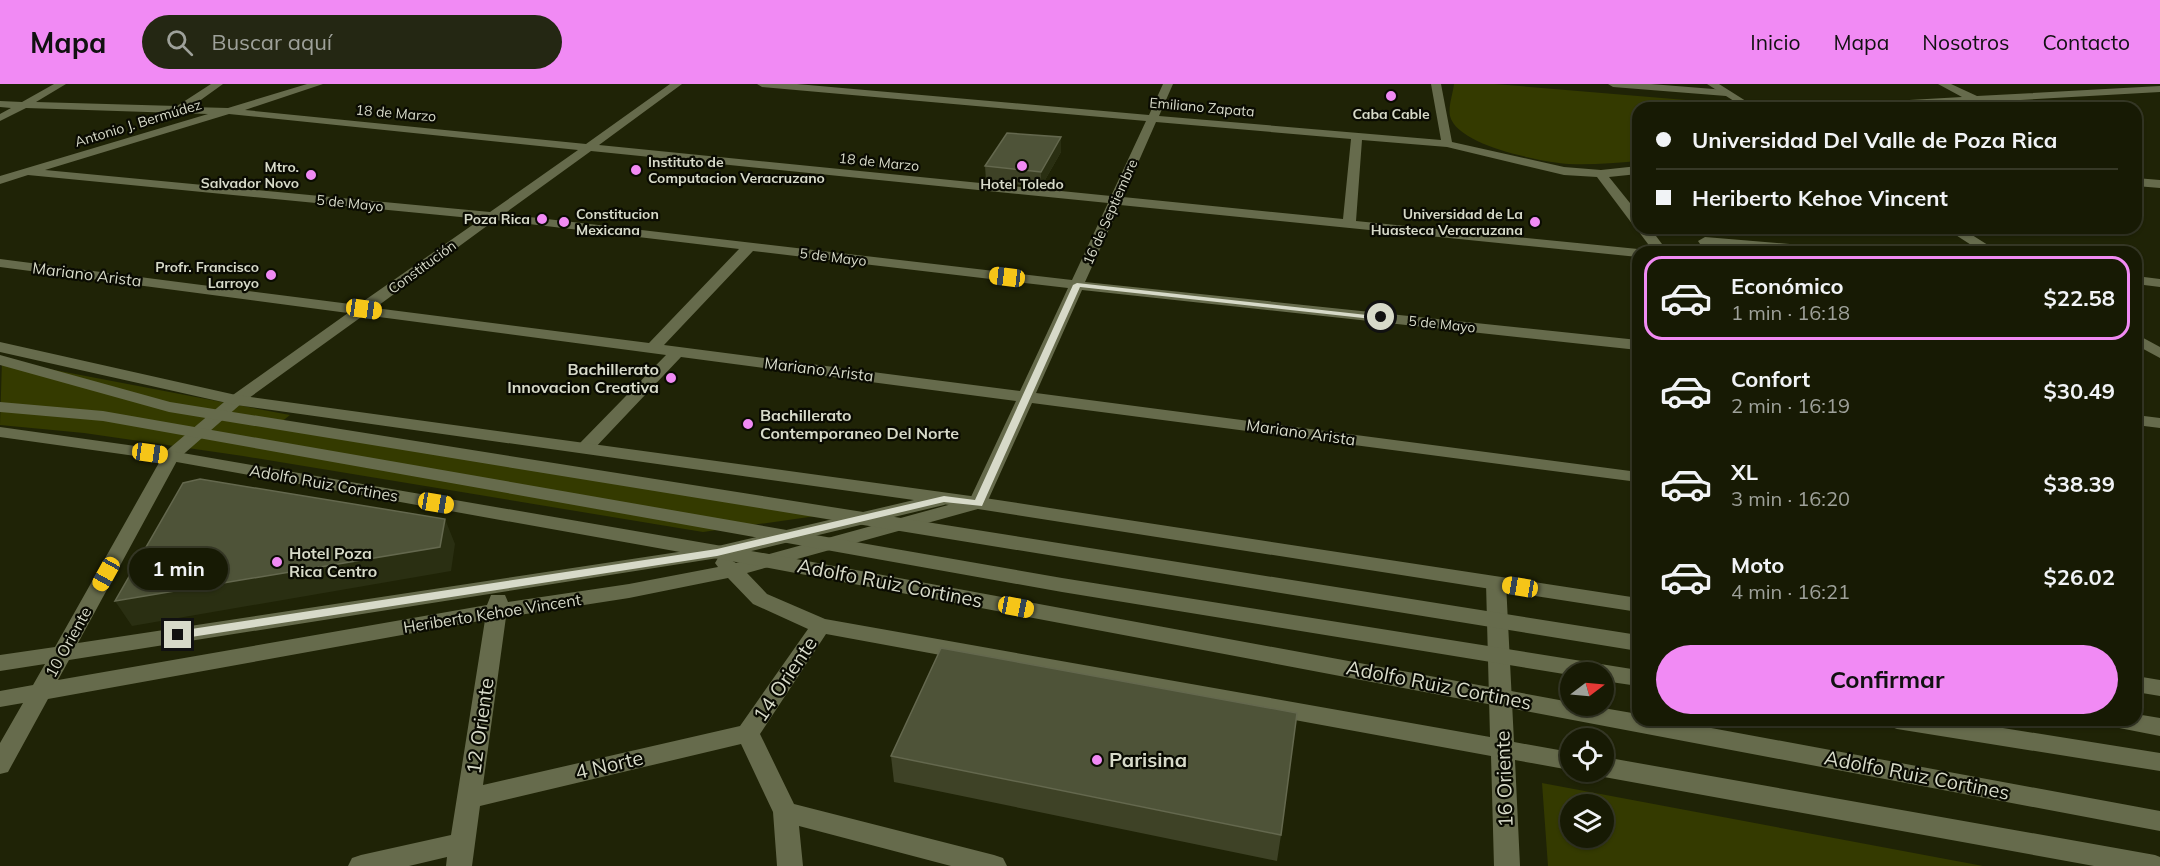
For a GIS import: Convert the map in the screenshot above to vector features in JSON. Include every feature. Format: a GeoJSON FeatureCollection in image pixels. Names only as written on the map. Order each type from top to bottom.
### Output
{"type":"FeatureCollection","features":[{"type":"Feature","properties":{"kind":"street"},"geometry":{"type":"LineString","coordinates":[[0,118],[61,84]]}},
{"type":"Feature","properties":{"kind":"street"},"geometry":{"type":"LineString","coordinates":[[180,109],[218,84]]}},
{"type":"Feature","properties":{"kind":"street","name":"Antonio J. Bermúdez"},"geometry":{"type":"LineString","coordinates":[[0,180],[318,84]]}},
{"type":"Feature","properties":{"kind":"street","name":"Constitución"},"geometry":{"type":"LineString","coordinates":[[171,456],[236,400],[677,84]]}},
{"type":"Feature","properties":{"kind":"street","name":"Emiliano Zapata"},"geometry":{"type":"LineString","coordinates":[[762,84],[1448,144],[1564,171],[1601,174],[1632,171]]}},
{"type":"Feature","properties":{"kind":"street","name":"16 de Septiembre"},"geometry":{"type":"LineString","coordinates":[[978,503],[1168,84]]}},
{"type":"Feature","properties":{"kind":"street"},"geometry":{"type":"LineString","coordinates":[[1436,84],[1448,144]]}},
{"type":"Feature","properties":{"kind":"street"},"geometry":{"type":"LineString","coordinates":[[1613,84],[1726,93]]}},
{"type":"Feature","properties":{"kind":"street"},"geometry":{"type":"LineString","coordinates":[[1712,84],[1742,102]]}},
{"type":"Feature","properties":{"kind":"street"},"geometry":{"type":"LineString","coordinates":[[1943,84],[1981,102]]}},
{"type":"Feature","properties":{"kind":"street"},"geometry":{"type":"LineString","coordinates":[[1924,102],[2160,89]]}},
{"type":"Feature","properties":{"kind":"street","name":"18 de Marzo"},"geometry":{"type":"LineString","coordinates":[[0,104],[227,111],[1632,252]]}},
{"type":"Feature","properties":{"kind":"street"},"geometry":{"type":"LineString","coordinates":[[1349,224],[1357,135]]}},
{"type":"Feature","properties":{"kind":"street","name":"5 de Mayo"},"geometry":{"type":"LineString","coordinates":[[28,172],[492,216],[1077,285],[1632,344]]}},
{"type":"Feature","properties":{"kind":"street"},"geometry":{"type":"LineString","coordinates":[[1601,174],[1632,214]]}},
{"type":"Feature","properties":{"kind":"street"},"geometry":{"type":"LineString","coordinates":[[1647,234],[1656,246]]}},
{"type":"Feature","properties":{"kind":"street"},"geometry":{"type":"LineString","coordinates":[[1699,234],[1709,246]]}},
{"type":"Feature","properties":{"kind":"street"},"geometry":{"type":"LineString","coordinates":[[1962,234],[1982,246]]}},
{"type":"Feature","properties":{"kind":"street"},"geometry":{"type":"LineString","coordinates":[[1705,241],[1765,246]]}},
{"type":"Feature","properties":{"kind":"street"},"geometry":{"type":"LineString","coordinates":[[654,347],[749,247]]}},
{"type":"Feature","properties":{"kind":"street","name":"Mariano Arista"},"geometry":{"type":"LineString","coordinates":[[0,263],[1632,476]]}},
{"type":"Feature","properties":{"kind":"street"},"geometry":{"type":"LineString","coordinates":[[2142,281],[2160,283]]}},
{"type":"Feature","properties":{"kind":"street"},"geometry":{"type":"LineString","coordinates":[[2142,342],[2160,353]]}},
{"type":"Feature","properties":{"kind":"street"},"geometry":{"type":"LineString","coordinates":[[0,347],[236,400],[978,503],[1632,604]]}},
{"type":"Feature","properties":{"kind":"street"},"geometry":{"type":"LineString","coordinates":[[586,447],[679,350]]}},
{"type":"Feature","properties":{"kind":"street"},"geometry":{"type":"LineString","coordinates":[[0,360],[169,407],[1632,642]]}},
{"type":"Feature","properties":{"kind":"street"},"geometry":{"type":"LineString","coordinates":[[0,407],[103,416],[1062,585],[1560,665]]}},
{"type":"Feature","properties":{"kind":"street"},"geometry":{"type":"LineString","coordinates":[[2142,421],[2160,423]]}},
{"type":"Feature","properties":{"kind":"street","name":"Adolfo Ruiz Cortines"},"geometry":{"type":"LineString","coordinates":[[0,432],[171,456],[769,561],[1632,722]]}},
{"type":"Feature","properties":{"kind":"street","name":"10 Oriente"},"geometry":{"type":"LineString","coordinates":[[0,765],[171,456]]}},
{"type":"Feature","properties":{"kind":"street","name":"Heriberto Kehoe Vincent"},"geometry":{"type":"LineString","coordinates":[[0,663],[717,552],[944,499]]}},
{"type":"Feature","properties":{"kind":"street","name":"Heriberto Kehoe Vincent"},"geometry":{"type":"LineString","coordinates":[[0,699],[495,611],[629,591],[730,571],[978,503]]}},
{"type":"Feature","properties":{"kind":"street"},"geometry":{"type":"LineString","coordinates":[[717,552],[730,571],[760,599],[821,626],[1560,759]]}},
{"type":"Feature","properties":{"kind":"street","name":"16 Oriente"},"geometry":{"type":"LineString","coordinates":[[1496,583],[1507,866]]}},
{"type":"Feature","properties":{"kind":"street","name":"12 Oriente"},"geometry":{"type":"LineString","coordinates":[[461,854],[495,611],[501,586]]}},
{"type":"Feature","properties":{"kind":"street","name":"14 Oriente"},"geometry":{"type":"LineString","coordinates":[[790,866],[785,812],[748,733],[821,626]]}},
{"type":"Feature","properties":{"kind":"street"},"geometry":{"type":"LineString","coordinates":[[1614,674],[1632,677]]}},
{"type":"Feature","properties":{"kind":"street"},"geometry":{"type":"LineString","coordinates":[[2142,685],[2160,688]]}},
{"type":"Feature","properties":{"kind":"street"},"geometry":{"type":"LineString","coordinates":[[2142,724],[2160,727]]}},
{"type":"Feature","properties":{"kind":"street","name":"Adolfo Ruiz Cortines"},"geometry":{"type":"LineString","coordinates":[[1655,726],[2160,821]]}},
{"type":"Feature","properties":{"kind":"street"},"geometry":{"type":"LineString","coordinates":[[1935,726],[2160,762]]}},
{"type":"Feature","properties":{"kind":"street","name":"4 Norte"},"geometry":{"type":"LineString","coordinates":[[470,798],[748,733]]}},
{"type":"Feature","properties":{"kind":"street"},"geometry":{"type":"LineString","coordinates":[[1614,769],[2155,866]]}},
{"type":"Feature","properties":{"kind":"street"},"geometry":{"type":"LineString","coordinates":[[785,812],[994,866]]}},
{"type":"Feature","properties":{"kind":"street"},"geometry":{"type":"LineString","coordinates":[[361,866],[461,854]]}},
{"type":"Feature","properties":{"kind":"green space"},"geometry":{"type":"Polygon","coordinates":[[[1454,84],[1495,84],[1710,102],[1632,102],[1632,161],[1595,164],[1569,164],[1540,160],[1484,144],[1456,127],[1450,116],[1454,84]]]}},
{"type":"Feature","properties":{"kind":"green space"},"geometry":{"type":"Polygon","coordinates":[[[2,360],[290,415],[280,423],[837,513],[703,532],[243,456],[84,433],[0,425],[2,360]]]}},
{"type":"Feature","properties":{"kind":"green space"},"geometry":{"type":"Polygon","coordinates":[[[1542,783],[1600,794],[1560,794],[1560,848],[1614,848],[1614,797],[1983,866],[1548,866],[1542,783]]]}},
{"type":"Feature","properties":{"kind":"building"},"geometry":{"type":"Polygon","coordinates":[[[1007,133],[1061,137],[1041,172],[985,166],[1007,133]]]}},
{"type":"Feature","properties":{"kind":"building"},"geometry":{"type":"Polygon","coordinates":[[[200,479],[445,519],[440,547],[115,601],[183,483],[200,479]]]}},
{"type":"Feature","properties":{"kind":"building","name":"Parisina"},"geometry":{"type":"Polygon","coordinates":[[[941,648],[1297,713],[1281,835],[891,756],[941,648]]]}},
{"type":"Feature","properties":{"kind":"place","name":"Caba Cable"},"geometry":{"type":"Point","coordinates":[1391,96]}},
{"type":"Feature","properties":{"kind":"place","name":"Hotel Toledo"},"geometry":{"type":"Point","coordinates":[1022,166]}},
{"type":"Feature","properties":{"kind":"place","name":"Instituto de Computacion Veracruzano"},"geometry":{"type":"Point","coordinates":[636,170]}},
{"type":"Feature","properties":{"kind":"place","name":"Mtro. Salvador Novo"},"geometry":{"type":"Point","coordinates":[311,175]}},
{"type":"Feature","properties":{"kind":"place","name":"Poza Rica"},"geometry":{"type":"Point","coordinates":[542,219]}},
{"type":"Feature","properties":{"kind":"place","name":"Constitucion Mexicana"},"geometry":{"type":"Point","coordinates":[564,222]}},
{"type":"Feature","properties":{"kind":"place","name":"Universidad de La Huasteca Veracruzana"},"geometry":{"type":"Point","coordinates":[1535,222]}},
{"type":"Feature","properties":{"kind":"place","name":"Profr. Francisco Larroyo"},"geometry":{"type":"Point","coordinates":[271,275]}},
{"type":"Feature","properties":{"kind":"place","name":"Bachillerato Innovacion Creativa"},"geometry":{"type":"Point","coordinates":[671,378]}},
{"type":"Feature","properties":{"kind":"place","name":"Bachillerato Contemporaneo Del Norte"},"geometry":{"type":"Point","coordinates":[748,424]}},
{"type":"Feature","properties":{"kind":"place","name":"Hotel Poza Rica Centro"},"geometry":{"type":"Point","coordinates":[277,562]}},
{"type":"Feature","properties":{"kind":"place","name":"Parisina"},"geometry":{"type":"Point","coordinates":[1097,760]}},
{"type":"Feature","properties":{"kind":"route"},"geometry":{"type":"LineString","coordinates":[[178,635],[717,552],[944,499],[978,503],[1077,285],[1381,317]]}}]}
